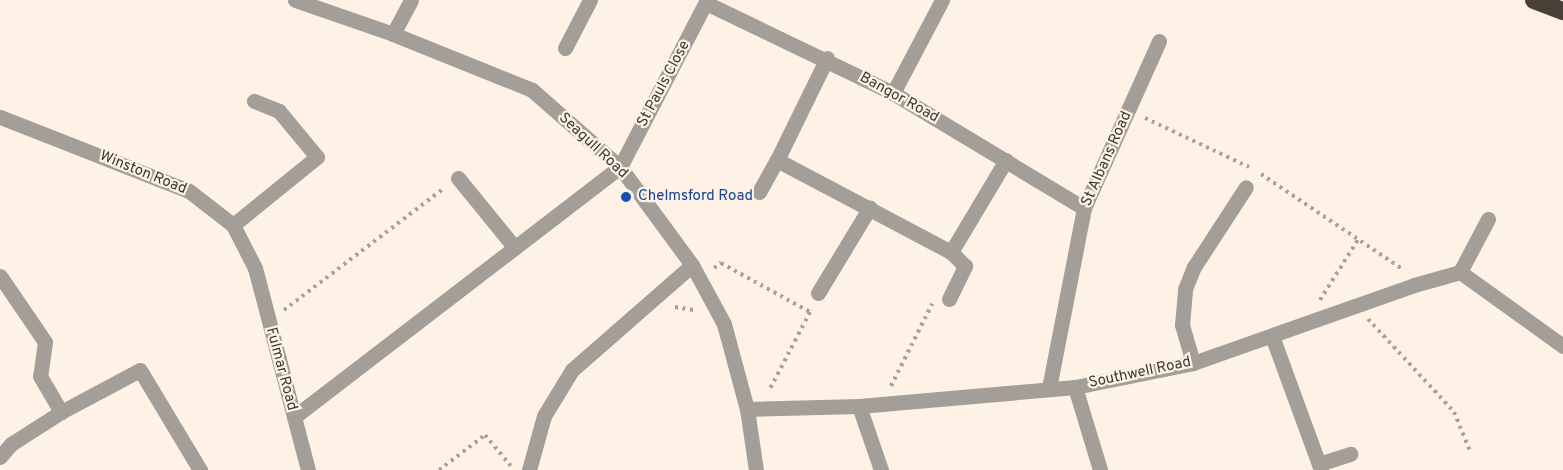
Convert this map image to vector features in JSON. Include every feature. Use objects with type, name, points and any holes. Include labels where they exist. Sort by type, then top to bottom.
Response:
[{"type":"highway","points":[[1534,0],[1563,11]]},
{"type":"street","name":"Seagull Road","points":[[295,0],[393,34],[532,90],[620,167],[695,271],[724,324],[753,408],[756,470]]},
{"type":"street","points":[[393,34],[411,0]]},
{"type":"street","points":[[565,48],[590,0]]},
{"type":"street","points":[[893,93],[942,0]]},
{"type":"street","name":"Bangor Road","points":[[707,1],[827,58],[893,93],[1084,208]]},
{"type":"street","name":"St Pauls Close","points":[[620,167],[707,1]]},
{"type":"street","name":"St Albans Road","points":[[1050,388],[1084,208],[1159,41]]},
{"type":"street","points":[[759,192],[827,58]]},
{"type":"street","points":[[233,225],[317,157],[279,111],[254,101]]},
{"type":"street","name":"Winston Road","points":[[0,117],[189,190],[233,225],[255,268]]},
{"type":"street","points":[[777,160],[870,207],[951,252],[965,266],[943,296]]},
{"type":"street","points":[[951,252],[1006,160]]},
{"type":"street","points":[[294,417],[620,167]]},
{"type":"street","points":[[458,178],[515,248]]},
{"type":"street","points":[[1193,363],[1182,325],[1185,289],[1194,267],[1246,187]]},
{"type":"street","points":[[818,293],[870,207]]},
{"type":"street","points":[[1488,219],[1460,272],[1563,346]]},
{"type":"street","name":"Fulmar Road","points":[[255,268],[308,470]]},
{"type":"street","points":[[529,470],[544,416],[572,370],[695,271]]},
{"type":"street","name":"Southwell Road","points":[[753,408],[859,406],[1075,387],[1193,363],[1414,285],[1460,272]]},
{"type":"street","points":[[0,276],[45,342],[40,376],[61,412]]},
{"type":"street","points":[[1272,336],[1320,467],[1350,453]]},
{"type":"street","points":[[0,457],[11,444],[61,412],[140,370],[200,470]]},
{"type":"street","points":[[1075,387],[1100,470]]},
{"type":"street","points":[[859,406],[881,470]]},
{"type":"path","points":[[1128,109],[1256,170],[1402,267],[1414,285]]},
{"type":"path","points":[[268,322],[458,178]]},
{"type":"path","points":[[1323,317],[1319,296],[1359,238]]},
{"type":"path","points":[[695,271],[721,263],[810,312],[753,408]]},
{"type":"path","points":[[885,404],[943,296]]},
{"type":"path","points":[[667,311],[679,306],[701,313]]},
{"type":"path","points":[[1355,306],[1454,412],[1470,451]]},
{"type":"path","points":[[439,470],[485,435],[507,464],[518,470]]},
{"type":"place","name":"Chelmsford Road","points":[[626,197]]}]
